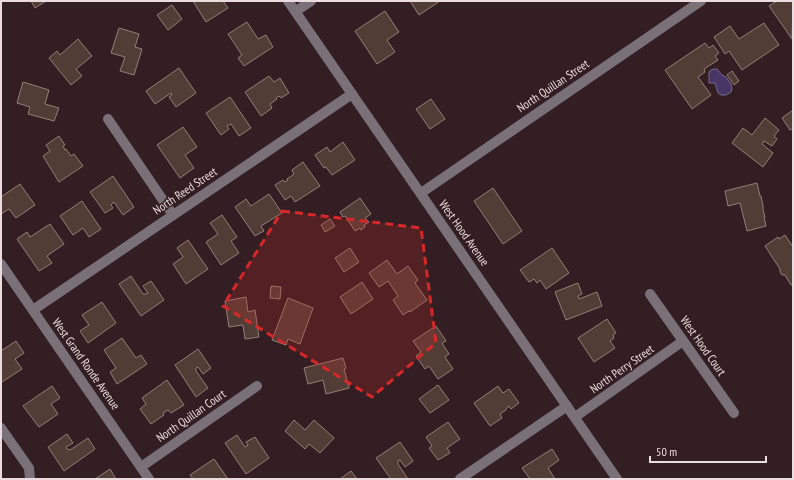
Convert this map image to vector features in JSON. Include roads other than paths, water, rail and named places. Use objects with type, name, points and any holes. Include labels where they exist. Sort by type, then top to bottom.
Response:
[{"type":"street","name":"West Hood Avenue","points":[[288,1],[617,479]]},
{"type":"street","points":[[296,12],[311,1]]},
{"type":"street","name":"North Quillan Street","points":[[421,193],[701,1]]},
{"type":"street","name":"North Reed Street","points":[[33,310],[352,94]]},
{"type":"street","points":[[108,119],[173,215]]},
{"type":"street","name":"West Grand Ronde Avenue","points":[[1,264],[149,479]]},
{"type":"street","name":"West Hood Court","points":[[650,294],[734,413]]},
{"type":"street","name":"North Perry Street","points":[[575,418],[683,341]]},
{"type":"street","name":"North Quillan Court","points":[[141,467],[257,386]]},
{"type":"street","points":[[460,479],[567,406]]},
{"type":"street","points":[[1,428],[29,468],[30,479]]}]
